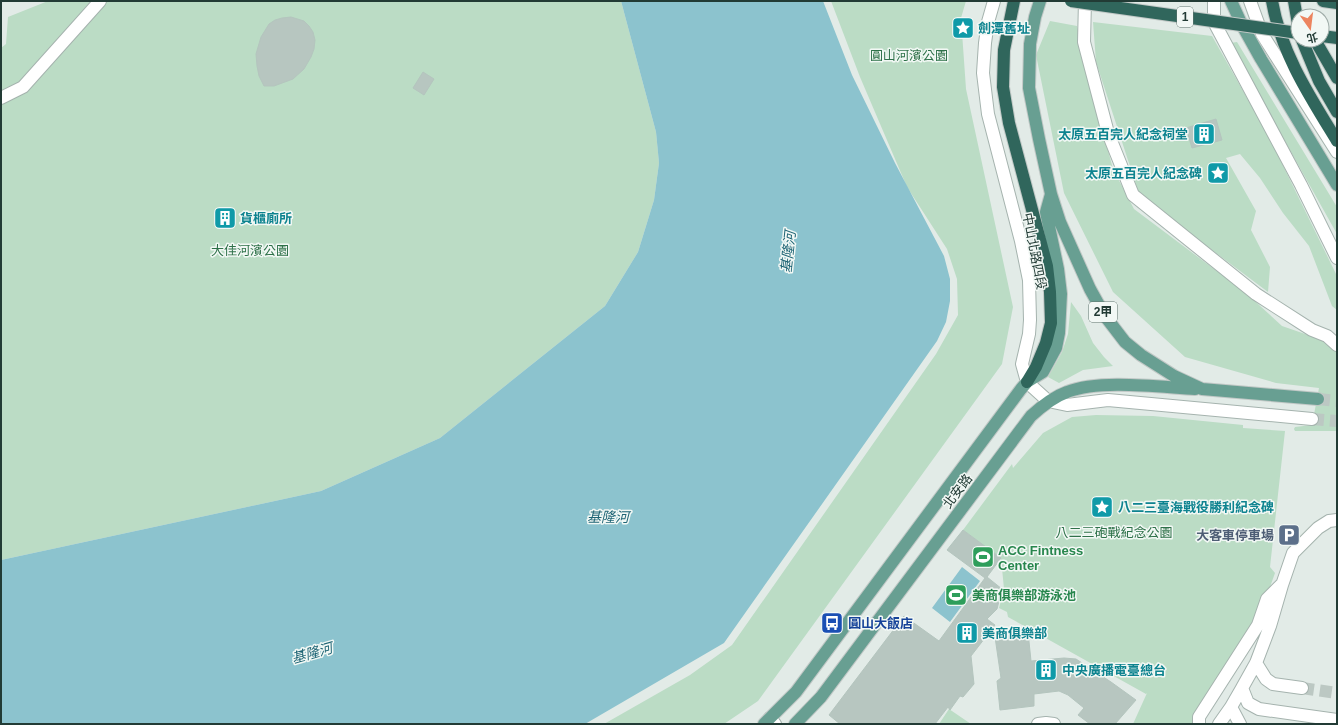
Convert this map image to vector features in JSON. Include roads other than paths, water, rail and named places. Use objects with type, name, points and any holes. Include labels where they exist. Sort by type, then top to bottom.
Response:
[{"type":"highway","points":[[1014,1],[1004,50],[1003,87],[1009,123],[1047,266],[1050,292],[1050,322],[1046,343],[1036,367],[1027,382]]},
{"type":"highway","name":"1","points":[[1071,1],[1290,32]]},
{"type":"highway","points":[[1272,1],[1286,49],[1296,73],[1337,141]]},
{"type":"highway","points":[[1323,1],[1337,3]]},
{"type":"highway","points":[[1305,48],[1316,76],[1337,112]]},
{"type":"highway","points":[[1320,48],[1337,78]]},
{"type":"main road","name":"2甲","points":[[1040,1],[1035,17],[1030,44],[1030,88],[1051,194],[1060,222],[1090,290],[1105,316],[1125,342],[1141,355],[1174,376],[1202,389],[1318,399]]},
{"type":"main road","points":[[1231,1],[1242,25],[1261,59],[1337,185]]},
{"type":"main road","name":"北安路","points":[[770,722],[796,692],[1027,382],[1043,372],[1056,348],[1059,333],[1061,294],[1058,269],[1046,212],[1051,194]]},
{"type":"main road","name":"北安路","points":[[795,724],[821,697],[1032,416],[1048,401],[1068,391],[1098,385],[1202,389]]},
{"type":"lane","points":[[1,98],[23,87],[100,1]]},
{"type":"lane","name":"中山北路四段","points":[[994,1],[988,22],[983,73],[988,114],[1021,241],[1029,280],[1029,334],[1022,364],[1027,382]]},
{"type":"lane","points":[[1085,1],[1084,42],[1108,133],[1133,196],[1256,294],[1312,330],[1334,338]]},
{"type":"lane","points":[[1214,1],[1214,22],[1301,185],[1337,258]]},
{"type":"lane","points":[[1250,1],[1262,34],[1337,152]]},
{"type":"lane","points":[[1027,382],[1048,401],[1067,405],[1108,400],[1128,401],[1153,405],[1312,419]]},
{"type":"lane","points":[[1219,724],[1231,707],[1256,663],[1270,626],[1293,553],[1318,528],[1333,520],[1337,510]]},
{"type":"lane","points":[[1197,722],[1258,625],[1267,599],[1282,585]]},
{"type":"lane","points":[[1256,663],[1266,679],[1273,684],[1302,688]]},
{"type":"lane","points":[[1242,688],[1248,703],[1259,709],[1337,720]]},
{"type":"lane","points":[[1231,707],[1240,724]]},
{"type":"lane","points":[[1038,724],[1046,722],[1054,724]]},
{"type":"water","name":"基隆河","points":[[621,1],[823,1],[852,75],[895,163],[944,256],[950,279],[950,301],[946,322],[937,341],[724,643],[585,724],[1,724],[1,560],[321,491],[440,438],[605,306],[638,252],[654,200],[659,163],[656,132]]},
{"type":"water","name":"美商俱樂部游泳池","points":[[962,567],[980,581],[950,622],[932,608]]},
{"type":"tunnel","points":[[1318,399],[1337,401]]},
{"type":"tunnel","points":[[1312,419],[1337,421]]},
{"type":"tunnel","points":[[1302,688],[1337,693]]},
{"type":"place","name":"劍潭舊址","points":[[963,28]]},
{"type":"place","name":"太原五百完人紀念祠堂","points":[[1204,134]]},
{"type":"place","name":"太原五百完人紀念碑","points":[[1218,173]]},
{"type":"place","name":"貨櫃廁所","points":[[225,218]]},
{"type":"place","name":"八二三臺海戰役勝利紀念碑","points":[[1102,507]]},
{"type":"place","name":"大客車停車場","points":[[1289,535]]},
{"type":"place","name":"ACC Fintness Center","points":[[983,557]]},
{"type":"place","name":"美商俱樂部游泳池","points":[[956,595]]},
{"type":"place","name":"圓山大飯店","points":[[832,623]]},
{"type":"place","name":"美商俱樂部","points":[[967,633]]},
{"type":"place","name":"中央廣播電臺總台","points":[[1046,670]]},
{"type":"park label","name":"圓山河濱公園","points":[[909,55]]},
{"type":"park label","name":"大佳河濱公園","points":[[250,250]]},
{"type":"park label","name":"八二三砲戰紀念公園","points":[[1114,532]]}]
